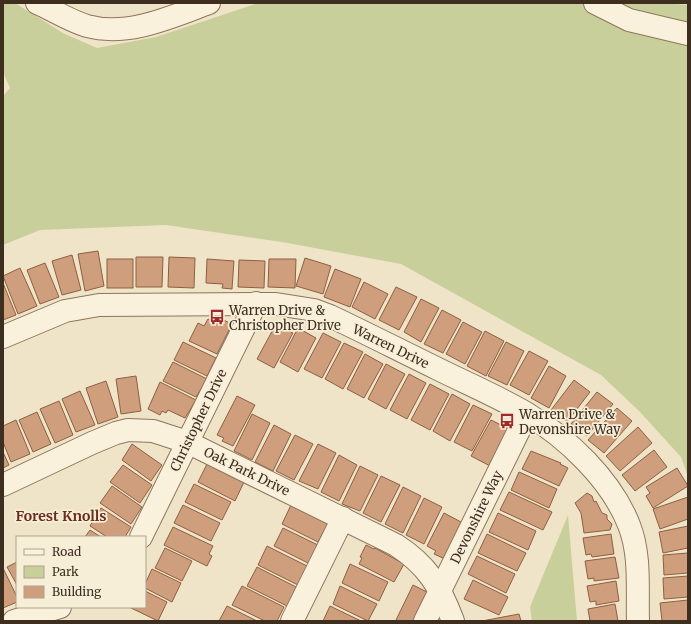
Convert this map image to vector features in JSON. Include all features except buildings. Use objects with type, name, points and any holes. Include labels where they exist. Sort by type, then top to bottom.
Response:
[{"type":"street","points":[[37,3],[86,26],[107,30],[130,29],[177,15],[209,3]]},
{"type":"street","points":[[595,3],[629,20],[688,34]]},
{"type":"street","name":"Warren Drive","points":[[3,337],[65,311],[93,305],[256,303],[295,306],[330,316],[527,414],[557,436],[584,460],[607,488],[624,514],[632,532],[636,550],[638,621]]},
{"type":"street","name":"Christopher Drive","points":[[141,536],[256,303]]},
{"type":"street","name":"Devonshire Way","points":[[425,621],[527,414]]},
{"type":"street","name":"Oak Park Drive","points":[[3,485],[92,442],[116,433],[128,430],[153,431],[187,442],[387,539],[406,551],[424,567],[440,591],[453,621]]},
{"type":"street","points":[[292,621],[343,518]]},
{"type":"street","points":[[14,621],[57,608]]},
{"type":"green space","points":[[3,3],[15,3],[63,33],[97,48],[156,37],[258,3],[664,3],[688,5],[688,477],[681,457],[640,412],[601,375],[401,264],[282,242],[166,225],[40,230],[3,245],[3,96],[10,88],[3,72]]},
{"type":"green space","points":[[568,515],[577,621],[532,621],[530,607]]},
{"type":"place","name":"Warren Drive & Christopher Drive","points":[[217,317]]},
{"type":"place","name":"Warren Drive & Devonshire Way","points":[[507,421]]},
{"type":"district","name":"Forest Knolls","points":[[61,516]]}]
